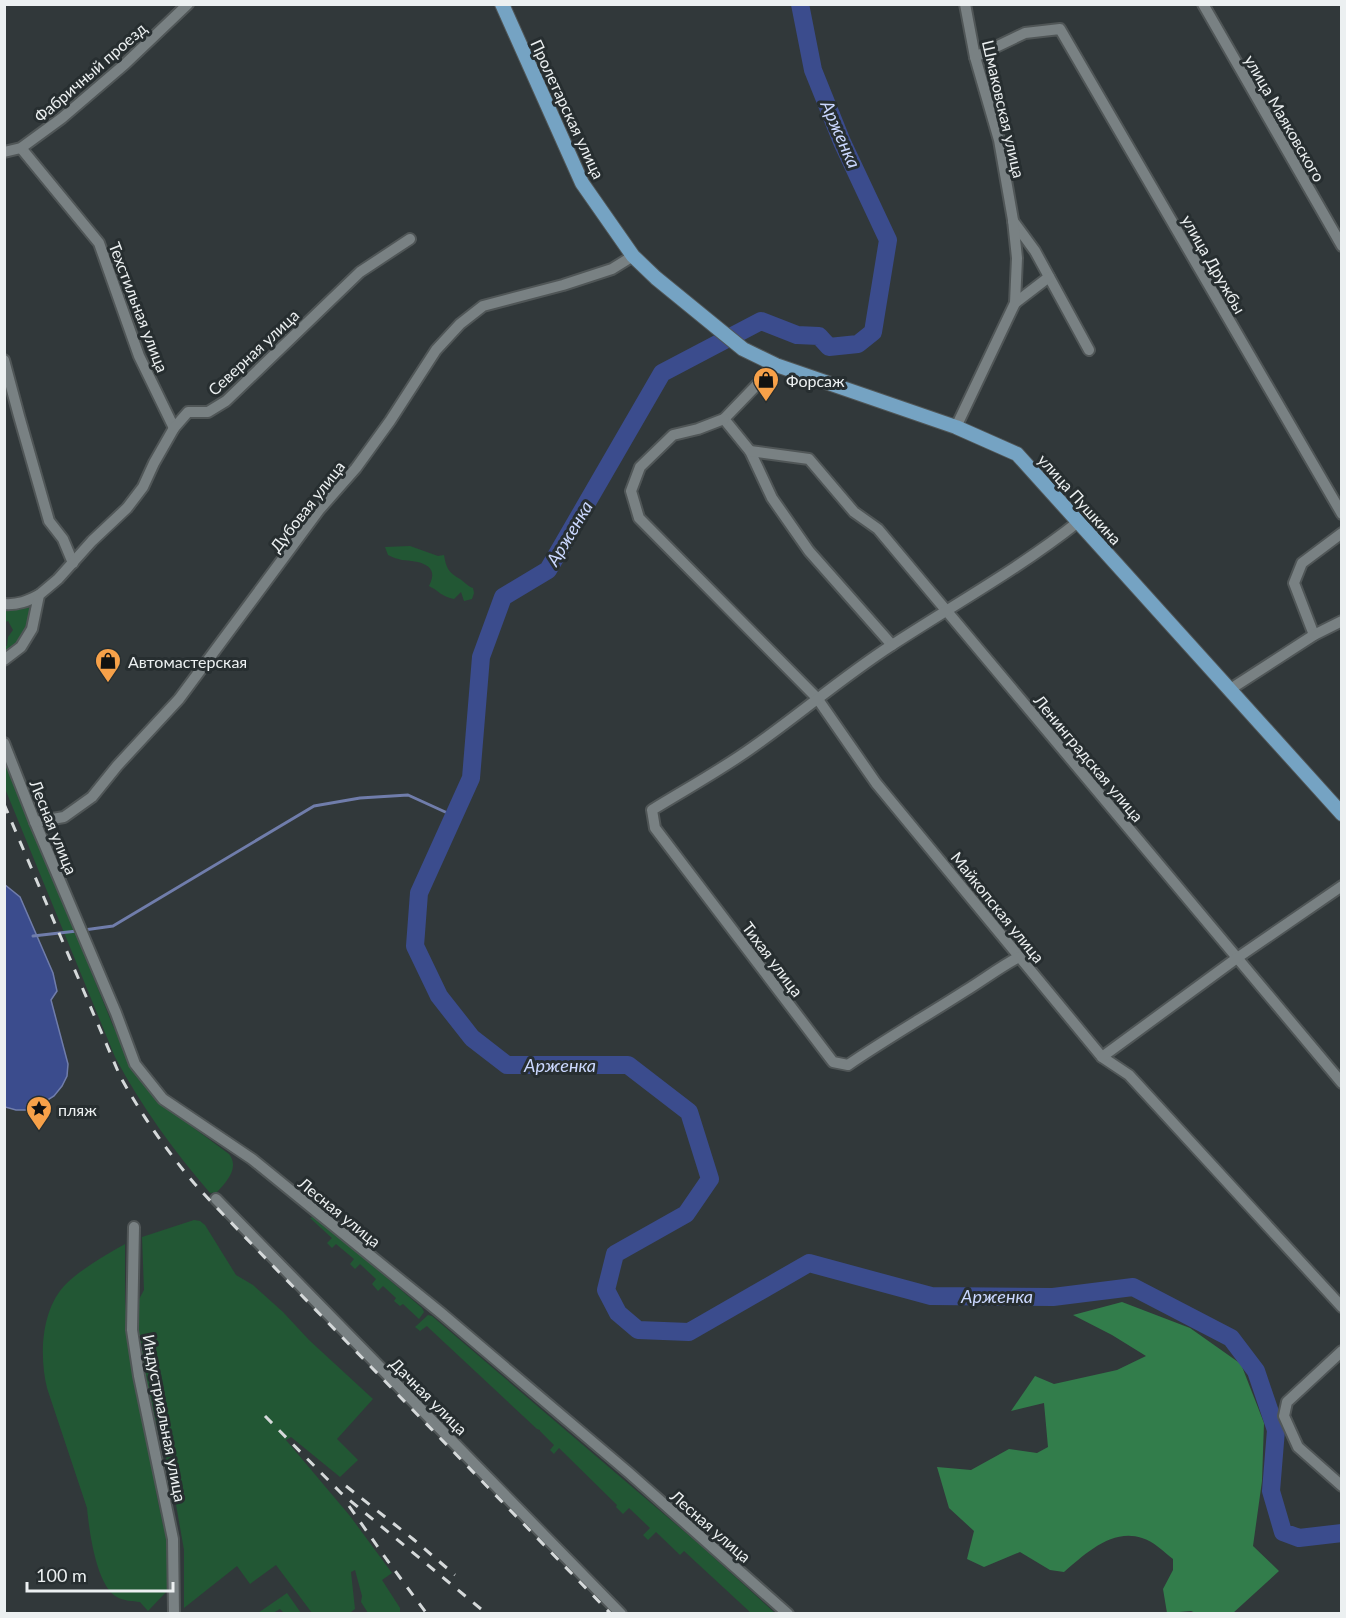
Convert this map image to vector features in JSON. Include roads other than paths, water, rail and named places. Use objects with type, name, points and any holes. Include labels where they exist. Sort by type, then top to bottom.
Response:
[{"type":"main road","name":"Пролетарская улица","points":[[502,4],[582,183],[633,256],[656,279],[712,324]]},
{"type":"main road","name":"улица Пушкина","points":[[712,324],[743,349],[776,365],[956,427],[1017,454],[1341,814]]},
{"type":"street","name":"Фабричный проезд","points":[[4,152],[21,148],[62,118],[125,64],[188,4]]},
{"type":"street","name":"Шмаковская улица","points":[[956,427],[1015,303],[1017,258],[999,140],[975,57],[966,4]]},
{"type":"street","name":"улица Маяковского","points":[[1203,4],[1341,246]]},
{"type":"street","name":"улица Дружбы","points":[[975,57],[1025,33],[1060,29],[1341,514]]},
{"type":"street","name":"Техстильная улица","points":[[21,148],[99,243],[139,356],[174,428]]},
{"type":"street","name":"Шмаковская улица","points":[[1013,220],[1035,251],[1089,350]]},
{"type":"street","name":"Северная улица","points":[[39,595],[58,579],[92,541],[127,508],[143,487],[174,428],[188,412],[208,412],[226,401],[360,272],[410,239]]},
{"type":"street","name":"Дубовая улица","points":[[35,822],[64,817],[92,797],[117,766],[179,699],[320,510],[370,449],[436,350],[460,324],[483,306],[563,285],[612,269],[633,256]]},
{"type":"street","points":[[1015,303],[1049,277]]},
{"type":"street","points":[[4,360],[50,521],[63,539],[73,563]]},
{"type":"street","points":[[776,365],[724,419],[750,451],[772,498],[809,551],[892,645]]},
{"type":"street","name":"Майкопская улица","points":[[724,419],[673,435],[640,467],[632,491],[639,518],[817,698],[876,783],[1102,1057],[1130,1075],[1341,1307]]},
{"type":"street","name":"Ленинградская улица","points":[[750,451],[809,459],[854,512],[878,529],[1341,1083]]},
{"type":"street","points":[[817,698],[892,645],[1010,571],[1078,522]]},
{"type":"street","points":[[1314,635],[1294,583],[1302,563],[1341,533]]},
{"type":"street","points":[[4,604],[15,605],[39,595]]},
{"type":"street","points":[[4,660],[21,647],[32,629],[39,595]]},
{"type":"street","points":[[1229,690],[1314,635],[1341,621]]},
{"type":"street","name":"Тихая улица","points":[[817,698],[752,748],[652,810],[655,828],[833,1062],[848,1065],[884,1040],[1019,957]]},
{"type":"street","name":"Лесная улица","points":[[4,743],[135,1064],[163,1099],[252,1159],[441,1313],[628,1472],[788,1614]]},
{"type":"street","points":[[1102,1057],[1237,958],[1341,886]]},
{"type":"street","name":"Дачная улица","points":[[216,1199],[621,1614]]},
{"type":"street","name":"Индустриальная улица","points":[[134,1227],[132,1330],[139,1376],[173,1539],[174,1614]]},
{"type":"street","points":[[1341,1351],[1287,1402],[1284,1416],[1298,1447],[1341,1486]]},
{"type":"water","points":[[4,884],[20,897],[53,973],[57,991],[51,1000],[68,1064],[67,1076],[62,1086],[54,1096],[32,1110],[5,1107]]},
{"type":"waterway","name":"Арженка","points":[[800,4],[813,70],[842,142],[888,240],[873,332],[858,344],[829,347],[819,336],[797,335],[761,321],[662,373],[548,570],[503,597],[481,657],[471,778],[419,893],[415,946],[439,996],[472,1038],[507,1065],[628,1065],[689,1112],[710,1179],[686,1214],[615,1254],[606,1290],[618,1313],[638,1330],[689,1332],[809,1263],[931,1296],[1053,1297],[1133,1287],[1231,1338],[1256,1371],[1276,1430],[1271,1491],[1283,1532],[1299,1538],[1342,1533]]},
{"type":"waterway","points":[[84,930],[113,926],[314,806],[360,798],[408,795],[454,816]]},
{"type":"waterway","points":[[33,936],[77,931]]},
{"type":"railway","points":[[4,804],[120,1076],[145,1118],[174,1158],[242,1234],[611,1614]]},
{"type":"railway","points":[[265,1416],[341,1493],[487,1614]]},
{"type":"railway","points":[[346,1486],[455,1575]]},
{"type":"railway","points":[[349,1506],[427,1614]]},
{"type":"place","name":"Форсаж","points":[[766,403]]},
{"type":"place","name":"Автомастерская","points":[[108,684]]},
{"type":"place","name":"пляж","points":[[39,1132]]}]
